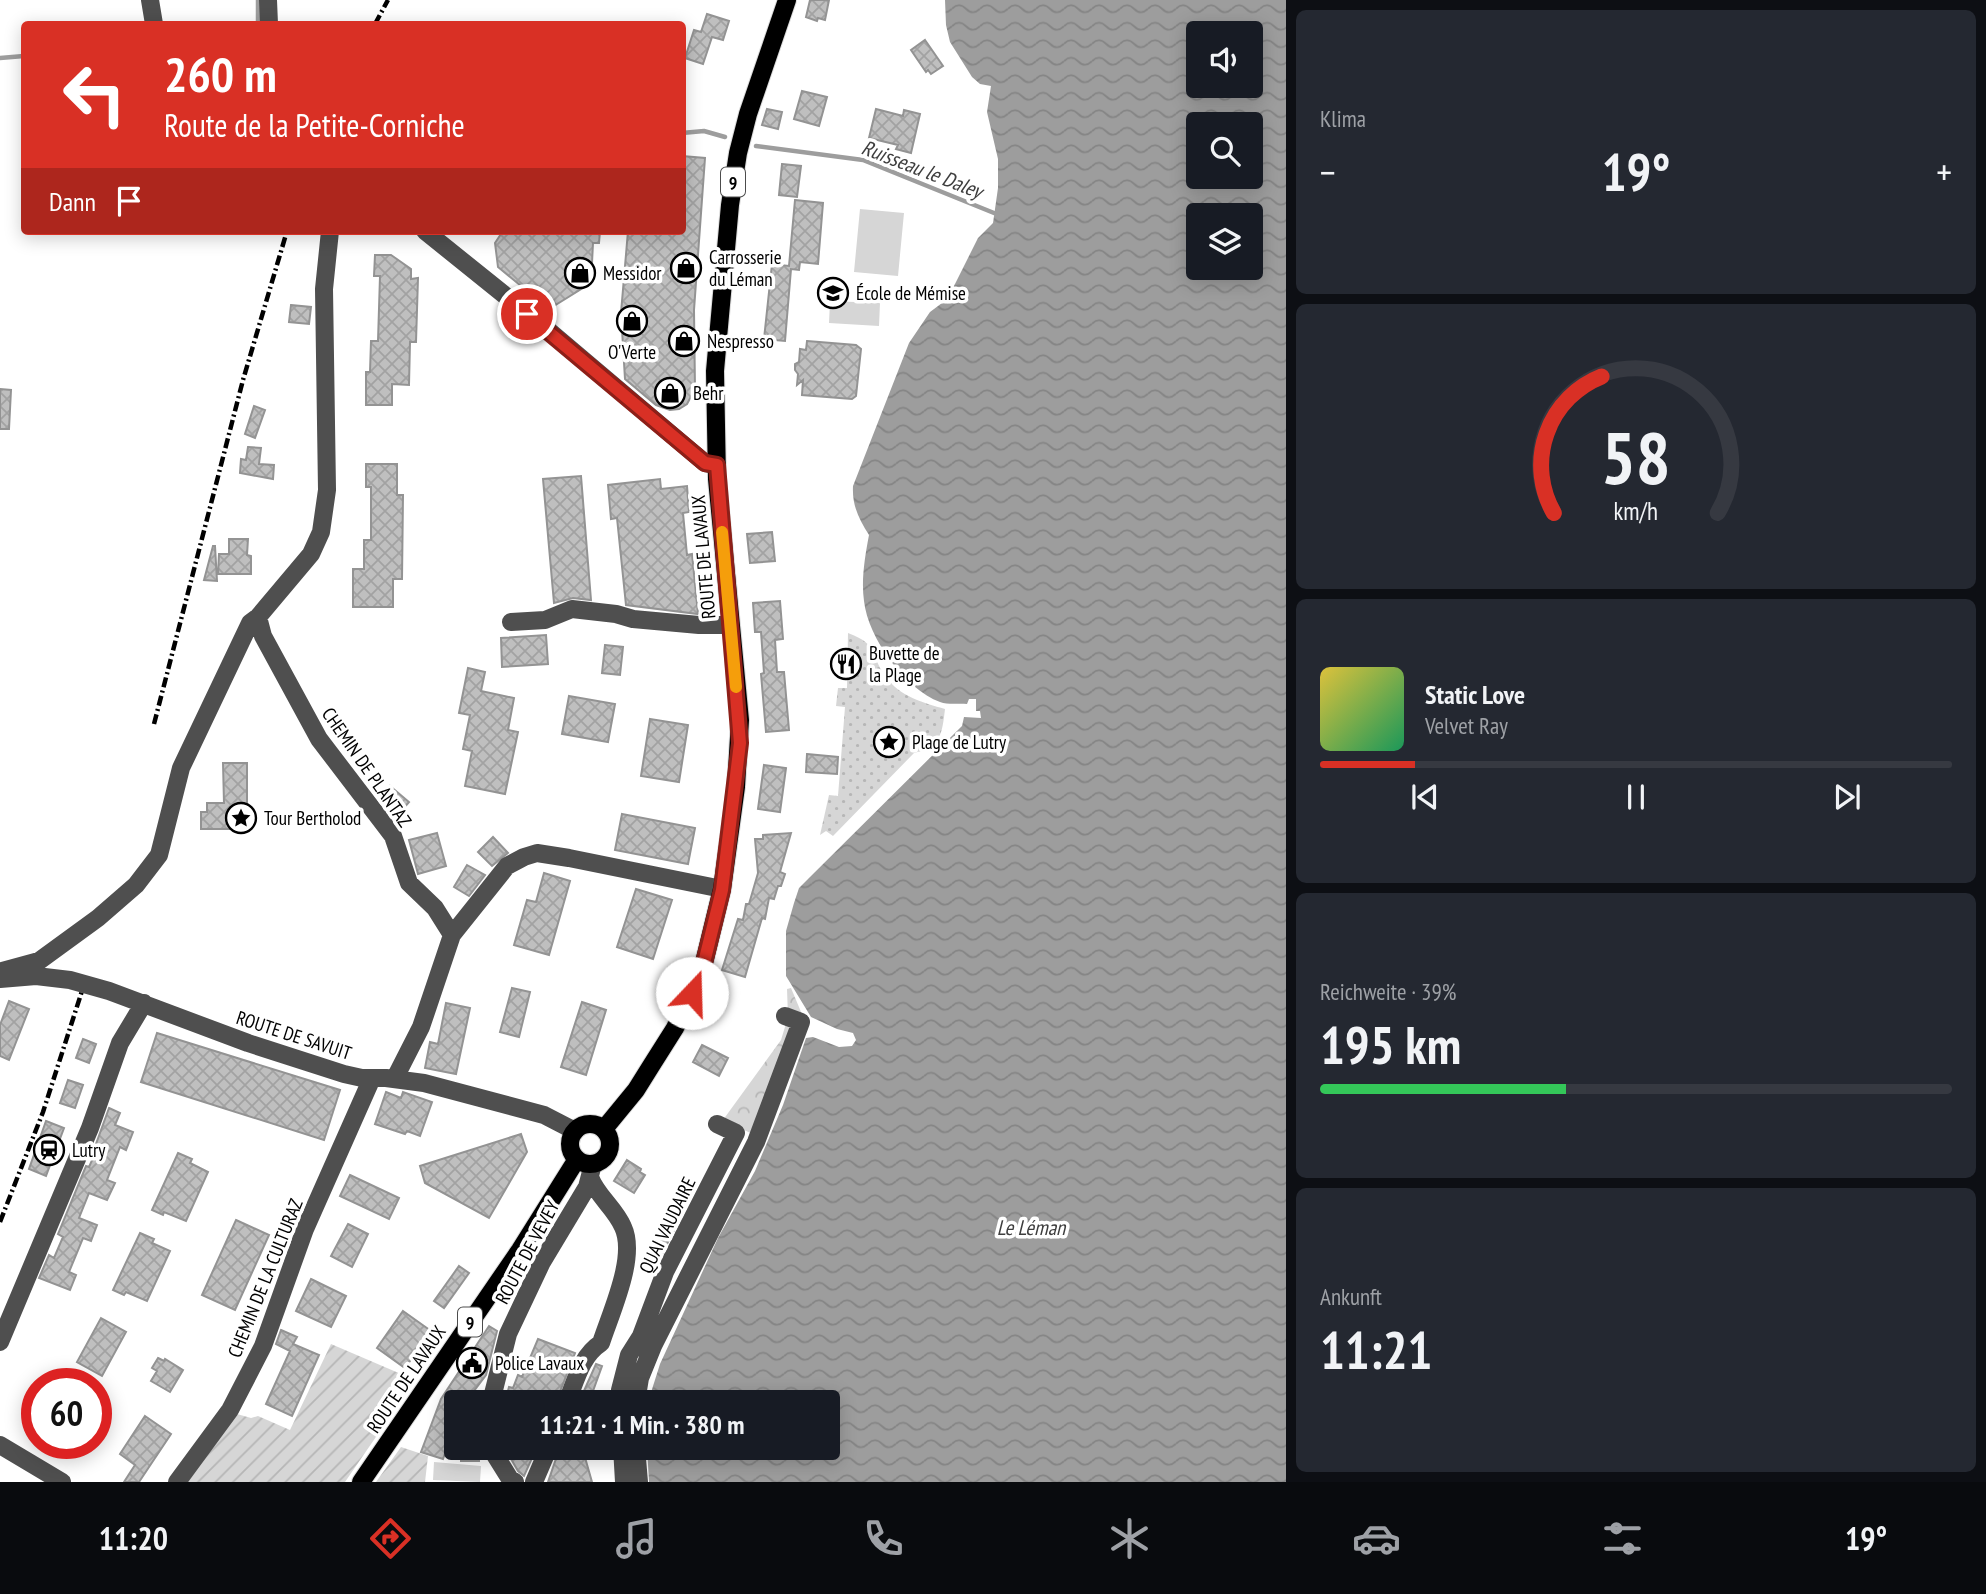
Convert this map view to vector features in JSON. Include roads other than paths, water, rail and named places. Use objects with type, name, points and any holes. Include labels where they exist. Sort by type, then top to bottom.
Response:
[{"type":"main road","name":"ROUTE DE LAVAUX","points":[[604,1129],[636,1090],[675,1028],[701,975],[722,890],[740,743],[717,465],[715,371],[730,205],[738,153],[748,114],[787,0]]},
{"type":"main road","points":[[592,1124],[604,1129],[610,1141],[608,1153],[599,1162],[586,1167],[573,1154],[570,1142],[575,1131],[592,1124]]},
{"type":"main road","name":"ROUTE DE LAVAUX","points":[[361,1482],[520,1250],[586,1167]]},
{"type":"street","points":[[150,0],[154,21]]},
{"type":"street","points":[[268,0],[269,21]]},
{"type":"street","points":[[0,972],[39,961],[98,918],[136,885],[159,855],[181,768],[250,623],[311,554],[321,531],[327,490],[324,289],[330,235]]},
{"type":"street","points":[[430,235],[548,330],[705,463],[717,465]]},
{"type":"street","points":[[510,622],[545,621],[572,610],[616,614],[633,619],[730,625]]},
{"type":"street","name":"CHEMIN DE PLANTAZ","points":[[258,617],[269,648],[319,739],[393,836],[409,883],[435,908],[452,935]]},
{"type":"street","points":[[395,1078],[421,1027],[452,935],[507,866],[537,853],[722,890]]},
{"type":"street","name":"ROUTE DE SAVUIT","points":[[0,979],[36,976],[70,980],[144,1003],[248,1043],[350,1076],[395,1078],[424,1083],[544,1115],[575,1131]]},
{"type":"street","points":[[0,1342],[90,1128],[120,1043],[144,1003]]},
{"type":"street","points":[[638,1390],[653,1346],[762,1129],[801,1022],[785,1016]]},
{"type":"street","name":"CHEMIN DE LA CULTURAZ","points":[[177,1482],[230,1410],[263,1346],[305,1229],[372,1078]]},
{"type":"street","name":"QUAI VAUDAIRE","points":[[629,1355],[641,1336],[665,1272],[736,1133],[718,1124]]},
{"type":"street","points":[[572,1390],[585,1357],[601,1343],[629,1250],[623,1225],[593,1186],[586,1167]]},
{"type":"street","name":"ROUTE DE VEVEY","points":[[494,1390],[508,1334],[542,1262],[587,1187],[586,1167]]},
{"type":"street","points":[[601,1343],[629,1355],[620,1390]]},
{"type":"street","points":[[0,1445],[62,1482]]},
{"type":"street","points":[[498,1460],[515,1482]]},
{"type":"street","points":[[534,1482],[543,1460]]},
{"type":"street","points":[[623,1460],[624,1482]]},
{"type":"street","points":[[637,1460],[639,1482]]},
{"type":"water","name":"Le Léman","points":[[945,0],[1286,0],[1286,1482],[649,1482],[648,1460],[840,1460],[840,1390],[652,1390],[660,1364],[718,1238],[755,1171],[783,1105],[806,1038],[813,1037],[839,1047],[852,1046],[856,1040],[853,1033],[811,1017],[786,976],[786,931],[799,888],[962,726],[964,717],[981,718],[980,711],[976,711],[976,699],[969,699],[967,704],[940,702],[914,686],[881,646],[873,631],[864,601],[863,576],[869,535],[857,512],[853,493],[853,486],[909,343],[930,312],[942,303],[955,284],[978,238],[993,223],[998,188],[998,159],[987,112],[991,86],[980,84],[972,77],[950,42]]},
{"type":"waterway","points":[[258,0],[258,21]]},
{"type":"waterway","points":[[0,58],[21,56]]},
{"type":"waterway","name":"Ruisseau le Daley","points":[[686,133],[704,131],[725,137]]},
{"type":"waterway","name":"Ruisseau le Daley","points":[[756,146],[863,160],[994,213]]},
{"type":"railway","points":[[377,21],[388,0]]},
{"type":"railway","points":[[154,724],[243,380],[286,235]]},
{"type":"railway","points":[[0,1222],[43,1112],[82,991]]},
{"type":"place","name":"Carrosserie du Léman","points":[[686,268]]},
{"type":"place","name":"Messidor","points":[[580,273]]},
{"type":"place","name":"École de Mémise","points":[[833,293]]},
{"type":"place","name":"O'Verte","points":[[632,321]]},
{"type":"place","name":"Nespresso","points":[[684,341]]},
{"type":"place","name":"Behr","points":[[670,393]]},
{"type":"place","name":"Buvette de la Plage","points":[[846,664]]},
{"type":"place","name":"Plage de Lutry","points":[[889,742]]},
{"type":"place","name":"Tour Bertholod","points":[[241,818]]},
{"type":"place","name":"Lutry","points":[[49,1150]]},
{"type":"place","name":"Police Lavaux","points":[[472,1363]]}]
